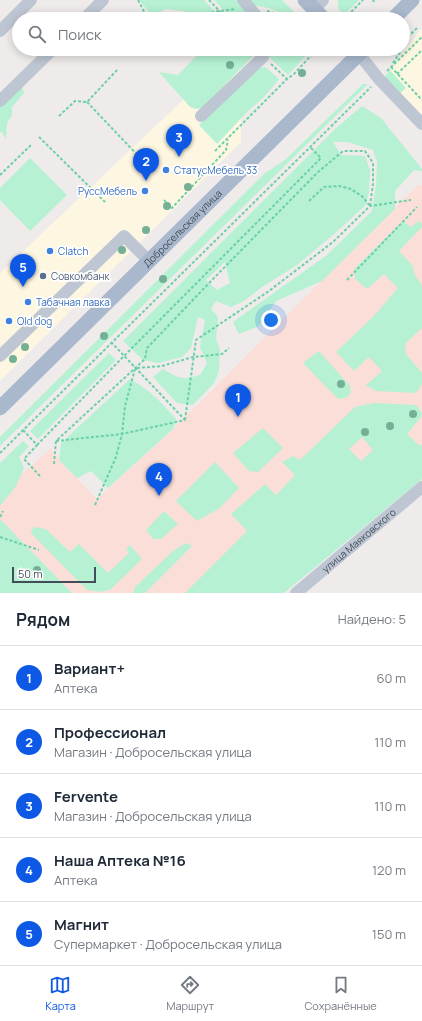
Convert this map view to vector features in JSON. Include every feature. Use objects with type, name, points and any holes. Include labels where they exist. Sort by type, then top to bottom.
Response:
[{"type":"main road","points":[[400,12],[412,0]]},
{"type":"main road","name":"Добросельская улица","points":[[0,408],[354,56]]},
{"type":"street","points":[[18,12],[30,0]]},
{"type":"street","points":[[91,12],[104,0]]},
{"type":"street","points":[[247,4],[253,12]]},
{"type":"street","points":[[0,31],[12,19]]},
{"type":"street","points":[[0,101],[46,56]]},
{"type":"street","points":[[201,116],[261,56]]},
{"type":"street","points":[[363,56],[379,79],[422,124]]},
{"type":"street","points":[[0,356],[124,236],[149,261]]},
{"type":"street","name":"улица Маяковского","points":[[296,593],[422,487]]},
{"type":"path","points":[[138,0],[144,12]]},
{"type":"path","points":[[209,0],[219,11]]},
{"type":"path","points":[[351,12],[363,0]]},
{"type":"path","points":[[214,12],[247,4],[272,12]]},
{"type":"path","points":[[410,35],[418,27]]},
{"type":"path","points":[[410,49],[422,37]]},
{"type":"path","points":[[397,74],[422,50]]},
{"type":"path","points":[[267,56],[287,79]]},
{"type":"path","points":[[215,151],[311,56]]},
{"type":"path","points":[[391,67],[398,56]]},
{"type":"path","points":[[0,453],[402,56]]},
{"type":"path","points":[[391,67],[422,100]]},
{"type":"path","points":[[87,102],[118,69]]},
{"type":"path","points":[[60,116],[75,101],[87,102],[145,163]]},
{"type":"path","points":[[39,137],[105,202]]},
{"type":"path","points":[[164,200],[172,208],[226,150],[228,139]]},
{"type":"path","points":[[0,174],[31,145]]},
{"type":"path","points":[[40,476],[24,459],[321,158],[310,147]]},
{"type":"path","points":[[54,464],[56,441],[145,359],[147,348],[317,173],[343,151],[366,151],[373,163],[373,184],[370,206]]},
{"type":"path","points":[[196,169],[203,176]]},
{"type":"path","points":[[308,201],[324,187],[339,186],[351,189],[363,197],[370,206]]},
{"type":"path","points":[[185,420],[196,340],[275,286],[333,242],[370,206],[411,200]]},
{"type":"path","points":[[347,280],[416,207]]},
{"type":"path","points":[[111,342],[185,420]]},
{"type":"path","points":[[135,368],[162,366],[193,358],[222,354],[229,348]]},
{"type":"path","points":[[95,505],[116,457],[122,434],[125,406],[135,368]]},
{"type":"path","points":[[56,441],[122,434],[185,420]]},
{"type":"path","points":[[22,430],[37,445]]},
{"type":"path","points":[[0,517],[3,511]]},
{"type":"path","points":[[0,537],[39,550]]},
{"type":"shaded area","points":[[422,28],[422,118],[384,78],[401,56],[410,56],[410,44]]},
{"type":"shaded area","points":[[230,56],[241,56],[241,142],[0,381],[0,273]]},
{"type":"shaded area","points":[[419,184],[422,186],[422,476],[199,593],[72,593],[0,519],[0,494],[51,448],[59,460],[97,499],[174,428]]},
{"type":"green space","points":[[139,0],[204,0],[215,12],[185,12],[165,9],[160,12],[149,12]]},
{"type":"green space","points":[[214,0],[236,0],[247,12],[225,12]]},
{"type":"green space","points":[[249,0],[282,0],[294,12],[280,12],[254,6]]},
{"type":"green space","points":[[338,0],[359,0],[347,12],[341,12],[338,8]]},
{"type":"green space","points":[[196,56],[253,56],[202,108],[196,109],[190,107],[159,72],[178,75]]},
{"type":"green space","points":[[268,56],[306,56],[288,75]]},
{"type":"green space","points":[[265,67],[279,79],[265,96],[249,110],[217,144],[199,125],[257,69]]},
{"type":"green space","points":[[390,70],[406,88],[399,94],[384,78]]},
{"type":"green space","points":[[363,84],[368,84],[0,446],[0,437],[265,173],[285,160]]},
{"type":"green space","points":[[22,87],[24,93],[12,107],[12,116],[7,123],[6,139],[2,132],[0,132],[0,107]]},
{"type":"green space","points":[[362,106],[381,118],[422,169],[422,171],[414,170],[395,191],[395,209],[322,281],[276,301],[259,326],[239,334],[233,322],[327,255],[372,211],[376,185],[377,162],[373,150],[348,142],[333,142],[341,155],[365,156],[370,170],[369,192],[366,205],[297,265],[262,287],[244,301],[231,307],[216,301],[211,309],[218,317],[216,339],[220,350],[219,371],[214,383],[193,405],[177,403],[153,377],[163,369],[181,378],[189,378],[200,375],[207,363],[200,347],[205,320],[198,317],[191,348],[182,357],[158,363],[143,360],[123,341],[334,130]],"holes":[[[225,262],[230,283],[217,290],[206,280]]]},
{"type":"green space","points":[[30,158],[67,195],[30,231],[0,200],[0,188]]},
{"type":"green space","points":[[403,221],[411,227],[419,221],[422,224],[422,227],[399,251],[413,266],[414,273],[422,286],[422,328],[405,344],[406,354],[422,373],[422,384],[416,393],[376,391],[366,385],[382,371],[369,357],[354,371],[336,352],[372,318],[398,288],[384,274],[367,289],[355,279],[354,269]]},
{"type":"green space","points":[[319,351],[350,386],[351,393],[347,397],[341,399],[337,398],[303,363]]},
{"type":"green space","points":[[109,353],[116,360],[38,439],[30,431]]},
{"type":"green space","points":[[130,379],[149,392],[171,413],[176,419],[174,428],[108,488],[91,471],[77,478],[59,460],[61,443]]},
{"type":"green space","points":[[374,403],[416,405],[422,413],[422,416],[407,434],[420,446],[422,444],[422,479],[284,593],[185,593],[247,531],[231,514],[265,484],[276,495],[295,475],[282,462],[293,456],[300,460],[355,407]],"holes":[[[362,437],[373,450],[361,461],[349,449]]]},
{"type":"green space","points":[[263,428],[283,448],[258,472],[249,471],[233,453]]},
{"type":"green space","points":[[23,441],[29,446],[19,457],[24,468],[16,486],[0,506],[0,463]]},
{"type":"green space","points":[[215,462],[239,488],[220,508],[197,521],[176,501]]},
{"type":"green space","points":[[164,511],[178,524],[161,539],[153,539],[146,530]]},
{"type":"green space","points":[[0,519],[72,593],[0,593]]},
{"type":"green space","points":[[33,527],[46,529],[70,552],[79,544],[108,573],[129,553],[126,549],[130,545],[142,559],[111,589],[101,592],[87,590],[31,533]]},
{"type":"green space","points":[[186,543],[192,546],[145,593],[133,593],[135,587],[173,551]]},
{"type":"place","name":"Fervente","points":[[179,157]]},
{"type":"place","name":"СтатусМебель 33","points":[[166,170]]},
{"type":"place","name":"Профессионал","points":[[146,181]]},
{"type":"place","name":"РуссМебель","points":[[145,191]]},
{"type":"place","name":"Clatch","points":[[50,251]]},
{"type":"place","name":"Совкомбанк","points":[[43,276]]},
{"type":"place","name":"Магнит","points":[[23,287]]},
{"type":"place","name":"Табачная лавка","points":[[28,302]]},
{"type":"place","name":"Old dog","points":[[9,321]]},
{"type":"place","name":"Вариант+","points":[[238,417]]},
{"type":"place","name":"Наша Аптека №16","points":[[159,496]]}]
